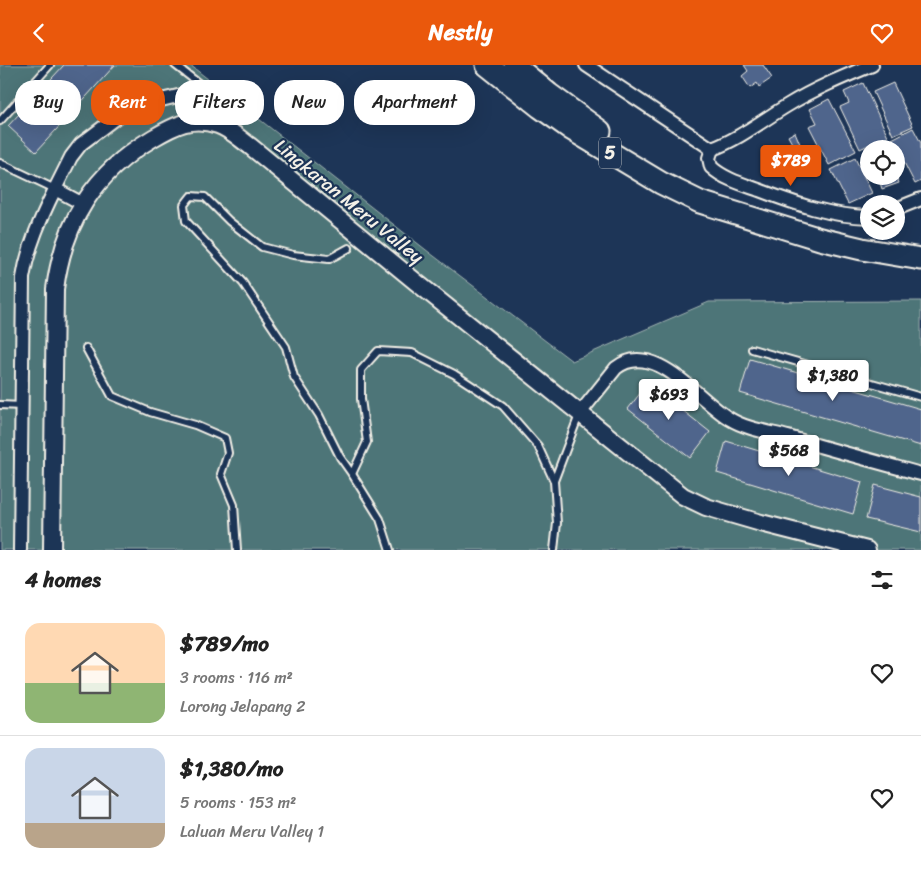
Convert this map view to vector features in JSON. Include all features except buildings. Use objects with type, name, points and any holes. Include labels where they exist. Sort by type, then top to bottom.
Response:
[{"type":"highway","name":"5","points":[[487,65],[540,107],[612,155],[661,183],[700,202],[820,239],[862,249],[921,259]]},
{"type":"highway","name":"5","points":[[514,65],[549,94],[619,144],[666,173],[747,217]]},
{"type":"street","points":[[586,65],[712,149]]},
{"type":"street","points":[[860,216],[828,213],[799,205],[735,181],[711,167],[709,157],[712,149],[733,140],[790,103],[838,79],[872,65]]},
{"type":"street","points":[[20,550],[23,278],[26,260],[37,227],[71,157],[81,145],[118,115],[175,97]]},
{"type":"street","name":"Lingkaran Meru Valley","points":[[52,550],[55,289],[62,252],[83,204],[103,177],[116,164],[166,130],[183,122],[194,121],[217,125],[226,129],[250,146],[671,488],[696,503],[761,523],[867,550]]},
{"type":"street","points":[[54,189],[83,204]]},
{"type":"street","points":[[905,205],[921,199]]},
{"type":"street","points":[[580,413],[616,368],[623,363],[632,361],[650,362],[670,371],[730,419],[921,474]]},
{"type":"lane","points":[[0,121],[50,65]]},
{"type":"lane","points":[[175,65],[195,80]]},
{"type":"lane","points":[[0,163],[54,189]]},
{"type":"lane","points":[[349,248],[329,259],[293,255],[262,247],[229,221],[205,197],[191,196],[184,205],[186,221],[243,283],[286,347],[294,377],[319,415],[340,457],[380,519],[390,550]]},
{"type":"lane","points":[[86,348],[112,396],[150,412],[195,425],[225,438],[228,453],[221,474],[234,505],[237,550]]},
{"type":"lane","points":[[752,349],[921,397]]},
{"type":"lane","points":[[352,474],[367,442],[361,399],[360,370],[378,351],[412,353],[454,374],[503,406],[538,446],[554,481],[557,523],[554,550]]},
{"type":"lane","points":[[0,405],[22,406]]},
{"type":"lane","points":[[554,481],[580,413]]},
{"type":"green space","points":[[0,65],[190,65],[209,80],[175,80],[175,125],[264,125],[264,123],[572,361],[709,302],[921,301],[921,550],[0,550]]}]
